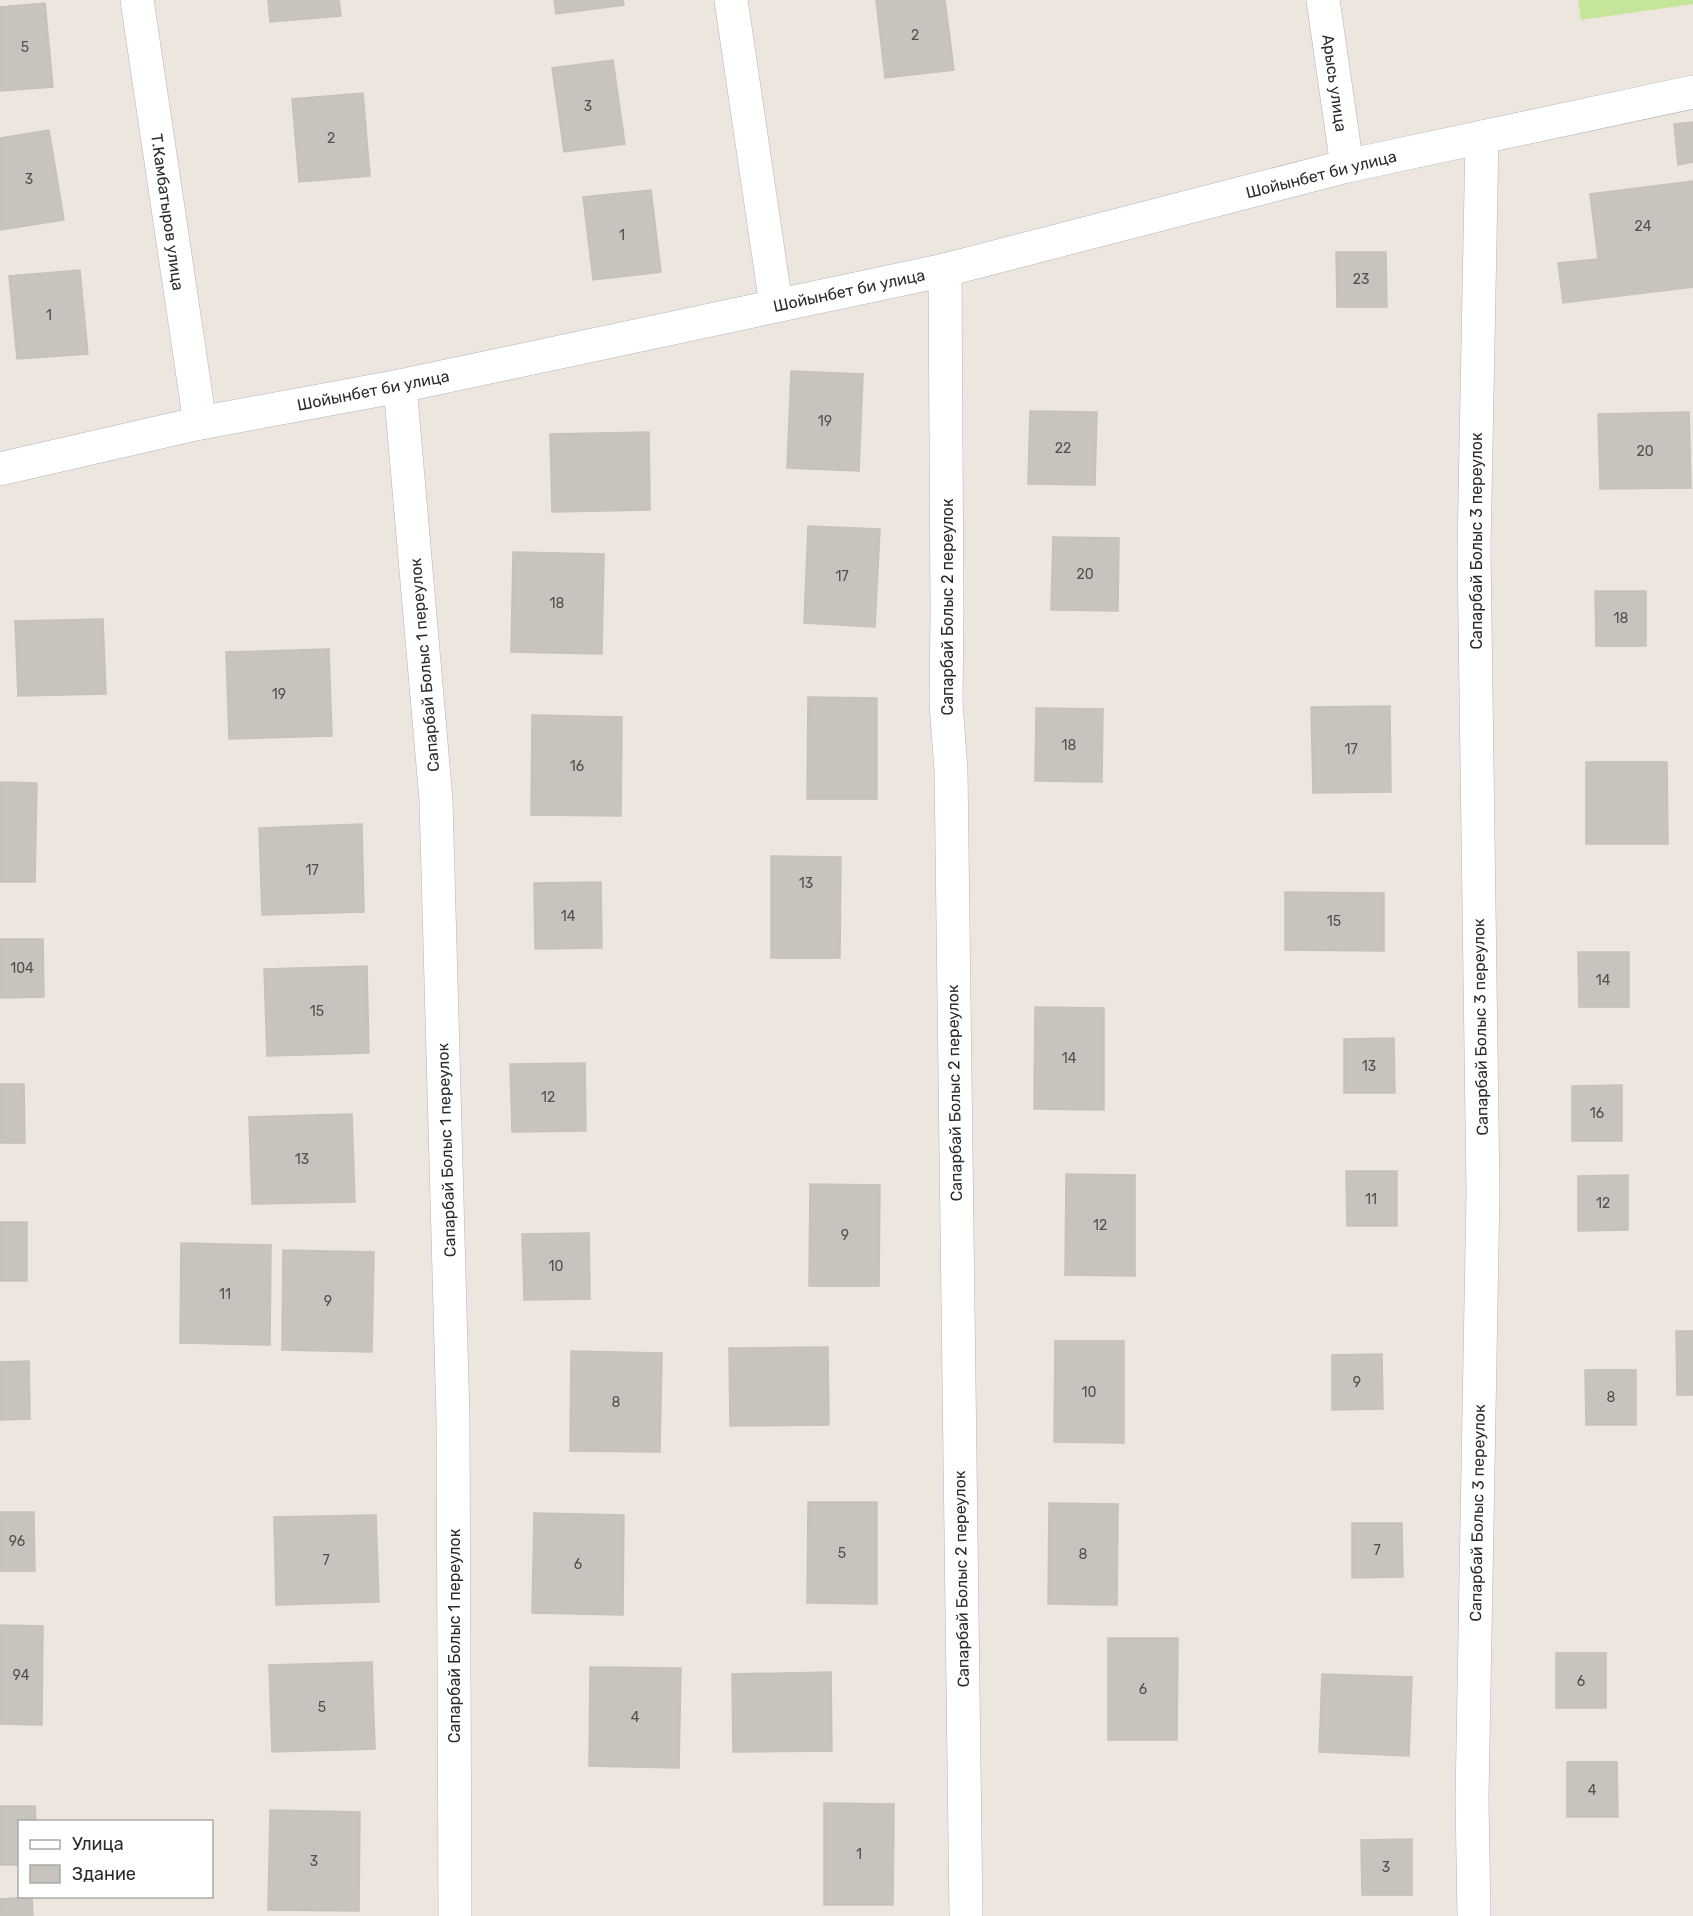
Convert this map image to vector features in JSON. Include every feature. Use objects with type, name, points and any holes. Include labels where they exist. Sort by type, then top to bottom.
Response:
[{"type":"street","name":"Т.Камбатыров улица","points":[[137,0],[200,423]]},
{"type":"street","points":[[731,0],[776,305]]},
{"type":"street","name":"Арысь улица","points":[[1323,0],[1347,166]]},
{"type":"street","name":"Шойынбет би улица","points":[[0,469],[200,423],[400,386],[945,270],[1347,166],[1693,92]]},
{"type":"street","name":"Сапарбай Болыс 3 переулок","points":[[1474,1916],[1472,1799],[1483,1192],[1474,549],[1482,137]]},
{"type":"street","name":"Сапарбай Болыс 2 переулок","points":[[945,270],[946,703],[951,770],[966,1916]]},
{"type":"street","name":"Сапарбай Болыс 1 переулок","points":[[400,386],[436,800],[453,1418],[455,1916]]},
{"type":"green space","points":[[1578,0],[1693,0],[1693,4],[1581,20]]},
{"type":"building","points":[[268,0],[339,0],[341,16],[270,22]]},
{"type":"building","points":[[554,0],[623,0],[624,5],[556,14]]},
{"type":"building","points":[[876,0],[945,0],[954,70],[885,78]]},
{"type":"building","points":[[45,3],[53,87],[0,91],[0,7]]},
{"type":"building","points":[[613,60],[625,144],[564,152],[552,68]]},
{"type":"building","points":[[363,93],[370,176],[299,182],[292,99]]},
{"type":"building","points":[[1693,122],[1693,162],[1678,165],[1674,124]]},
{"type":"building","points":[[49,130],[64,220],[0,230],[0,138]]},
{"type":"building","points":[[1693,181],[1693,287],[1563,303],[1558,263],[1598,259],[1590,194]]},
{"type":"building","points":[[651,190],[661,272],[593,280],[583,197]]},
{"type":"building","points":[[1336,252],[1386,252],[1387,307],[1337,307]]},
{"type":"building","points":[[80,270],[88,354],[17,359],[9,276]]},
{"type":"building","points":[[791,371],[863,374],[859,471],[787,468]]},
{"type":"building","points":[[1030,411],[1097,412],[1095,485],[1028,484]]},
{"type":"building","points":[[1689,412],[1691,488],[1600,489],[1598,414]]},
{"type":"building","points":[[649,432],[650,510],[552,512],[550,434]]},
{"type":"building","points":[[808,526],[880,529],[875,627],[804,623]]},
{"type":"building","points":[[1053,537],[1119,538],[1118,611],[1051,610]]},
{"type":"building","points":[[513,552],[604,554],[602,654],[511,652]]},
{"type":"building","points":[[1595,591],[1646,591],[1646,646],[1596,646]]},
{"type":"building","points":[[103,619],[106,694],[18,696],[15,621]]},
{"type":"building","points":[[329,649],[332,736],[229,739],[226,652]]},
{"type":"building","points":[[808,697],[877,698],[877,799],[807,799]]},
{"type":"building","points":[[1390,706],[1391,792],[1313,793],[1311,707]]},
{"type":"building","points":[[1036,708],[1103,709],[1102,782],[1035,781]]},
{"type":"building","points":[[532,715],[622,717],[621,816],[531,815]]},
{"type":"building","points":[[1586,762],[1667,762],[1668,844],[1586,844]]},
{"type":"building","points":[[0,782],[37,783],[35,882],[0,882]]},
{"type":"building","points":[[362,824],[364,912],[262,915],[259,828]]},
{"type":"building","points":[[771,856],[841,857],[840,958],[771,958]]},
{"type":"building","points":[[601,882],[602,948],[535,949],[534,883]]},
{"type":"building","points":[[1285,892],[1384,893],[1384,951],[1285,950]]},
{"type":"building","points":[[0,939],[43,939],[44,997],[0,998]]},
{"type":"building","points":[[1578,952],[1629,952],[1629,1007],[1579,1007]]},
{"type":"building","points":[[367,966],[369,1053],[267,1056],[264,969]]},
{"type":"building","points":[[1035,1007],[1104,1008],[1104,1110],[1034,1109]]},
{"type":"building","points":[[1394,1038],[1395,1093],[1344,1093],[1344,1039]]},
{"type":"building","points":[[585,1063],[586,1131],[512,1132],[510,1064]]},
{"type":"building","points":[[0,1084],[24,1084],[25,1143],[0,1143]]},
{"type":"building","points":[[1622,1085],[1622,1141],[1572,1141],[1572,1086]]},
{"type":"building","points":[[352,1114],[355,1202],[252,1204],[249,1117]]},
{"type":"building","points":[[1346,1171],[1397,1171],[1397,1226],[1347,1226]]},
{"type":"building","points":[[1066,1174],[1135,1175],[1135,1276],[1065,1275]]},
{"type":"building","points":[[1628,1175],[1628,1230],[1578,1231],[1578,1176]]},
{"type":"building","points":[[810,1184],[880,1185],[879,1286],[809,1286]]},
{"type":"building","points":[[0,1222],[27,1222],[27,1281],[0,1281]]},
{"type":"building","points":[[589,1233],[590,1299],[524,1300],[522,1234]]},
{"type":"building","points":[[181,1243],[271,1245],[270,1345],[180,1343]]},
{"type":"building","points":[[283,1250],[374,1252],[372,1352],[282,1350]]},
{"type":"building","points":[[1676,1331],[1693,1331],[1693,1395],[1677,1395]]},
{"type":"building","points":[[1055,1341],[1124,1341],[1124,1443],[1054,1442]]},
{"type":"building","points":[[828,1347],[829,1425],[730,1426],[729,1348]]},
{"type":"building","points":[[571,1351],[662,1353],[660,1452],[570,1451]]},
{"type":"building","points":[[1382,1354],[1383,1409],[1332,1410],[1332,1355]]},
{"type":"building","points":[[29,1361],[30,1419],[0,1420],[0,1362]]},
{"type":"building","points":[[1585,1370],[1636,1370],[1636,1425],[1586,1425]]},
{"type":"building","points":[[808,1502],[877,1502],[877,1604],[807,1603]]},
{"type":"building","points":[[1049,1503],[1118,1504],[1117,1605],[1048,1604]]},
{"type":"building","points":[[0,1512],[34,1512],[35,1571],[0,1571]]},
{"type":"building","points":[[534,1513],[624,1515],[623,1615],[532,1613]]},
{"type":"building","points":[[376,1515],[379,1602],[276,1605],[274,1517]]},
{"type":"building","points":[[1352,1523],[1402,1523],[1403,1577],[1352,1578]]},
{"type":"building","points":[[0,1625],[43,1626],[42,1725],[0,1724]]},
{"type":"building","points":[[1108,1638],[1178,1638],[1177,1740],[1108,1740]]},
{"type":"building","points":[[1556,1653],[1606,1653],[1606,1708],[1556,1708]]},
{"type":"building","points":[[372,1662],[375,1749],[272,1752],[269,1665]]},
{"type":"building","points":[[590,1667],[681,1668],[679,1768],[589,1766]]},
{"type":"building","points":[[831,1672],[832,1751],[733,1752],[732,1674]]},
{"type":"building","points":[[1322,1674],[1412,1677],[1409,1756],[1319,1752]]},
{"type":"building","points":[[1567,1762],[1617,1762],[1618,1817],[1567,1817]]},
{"type":"building","points":[[824,1803],[894,1804],[893,1905],[824,1905]]},
{"type":"building","points":[[0,1806],[35,1806],[36,1820],[18,1820],[18,1865],[0,1865]]},
{"type":"building","points":[[270,1810],[360,1812],[359,1911],[268,1910]]},
{"type":"building","points":[[1412,1839],[1412,1895],[1362,1895],[1361,1840]]},
{"type":"building","points":[[32,1898],[33,1916],[0,1916],[0,1899]]}]
